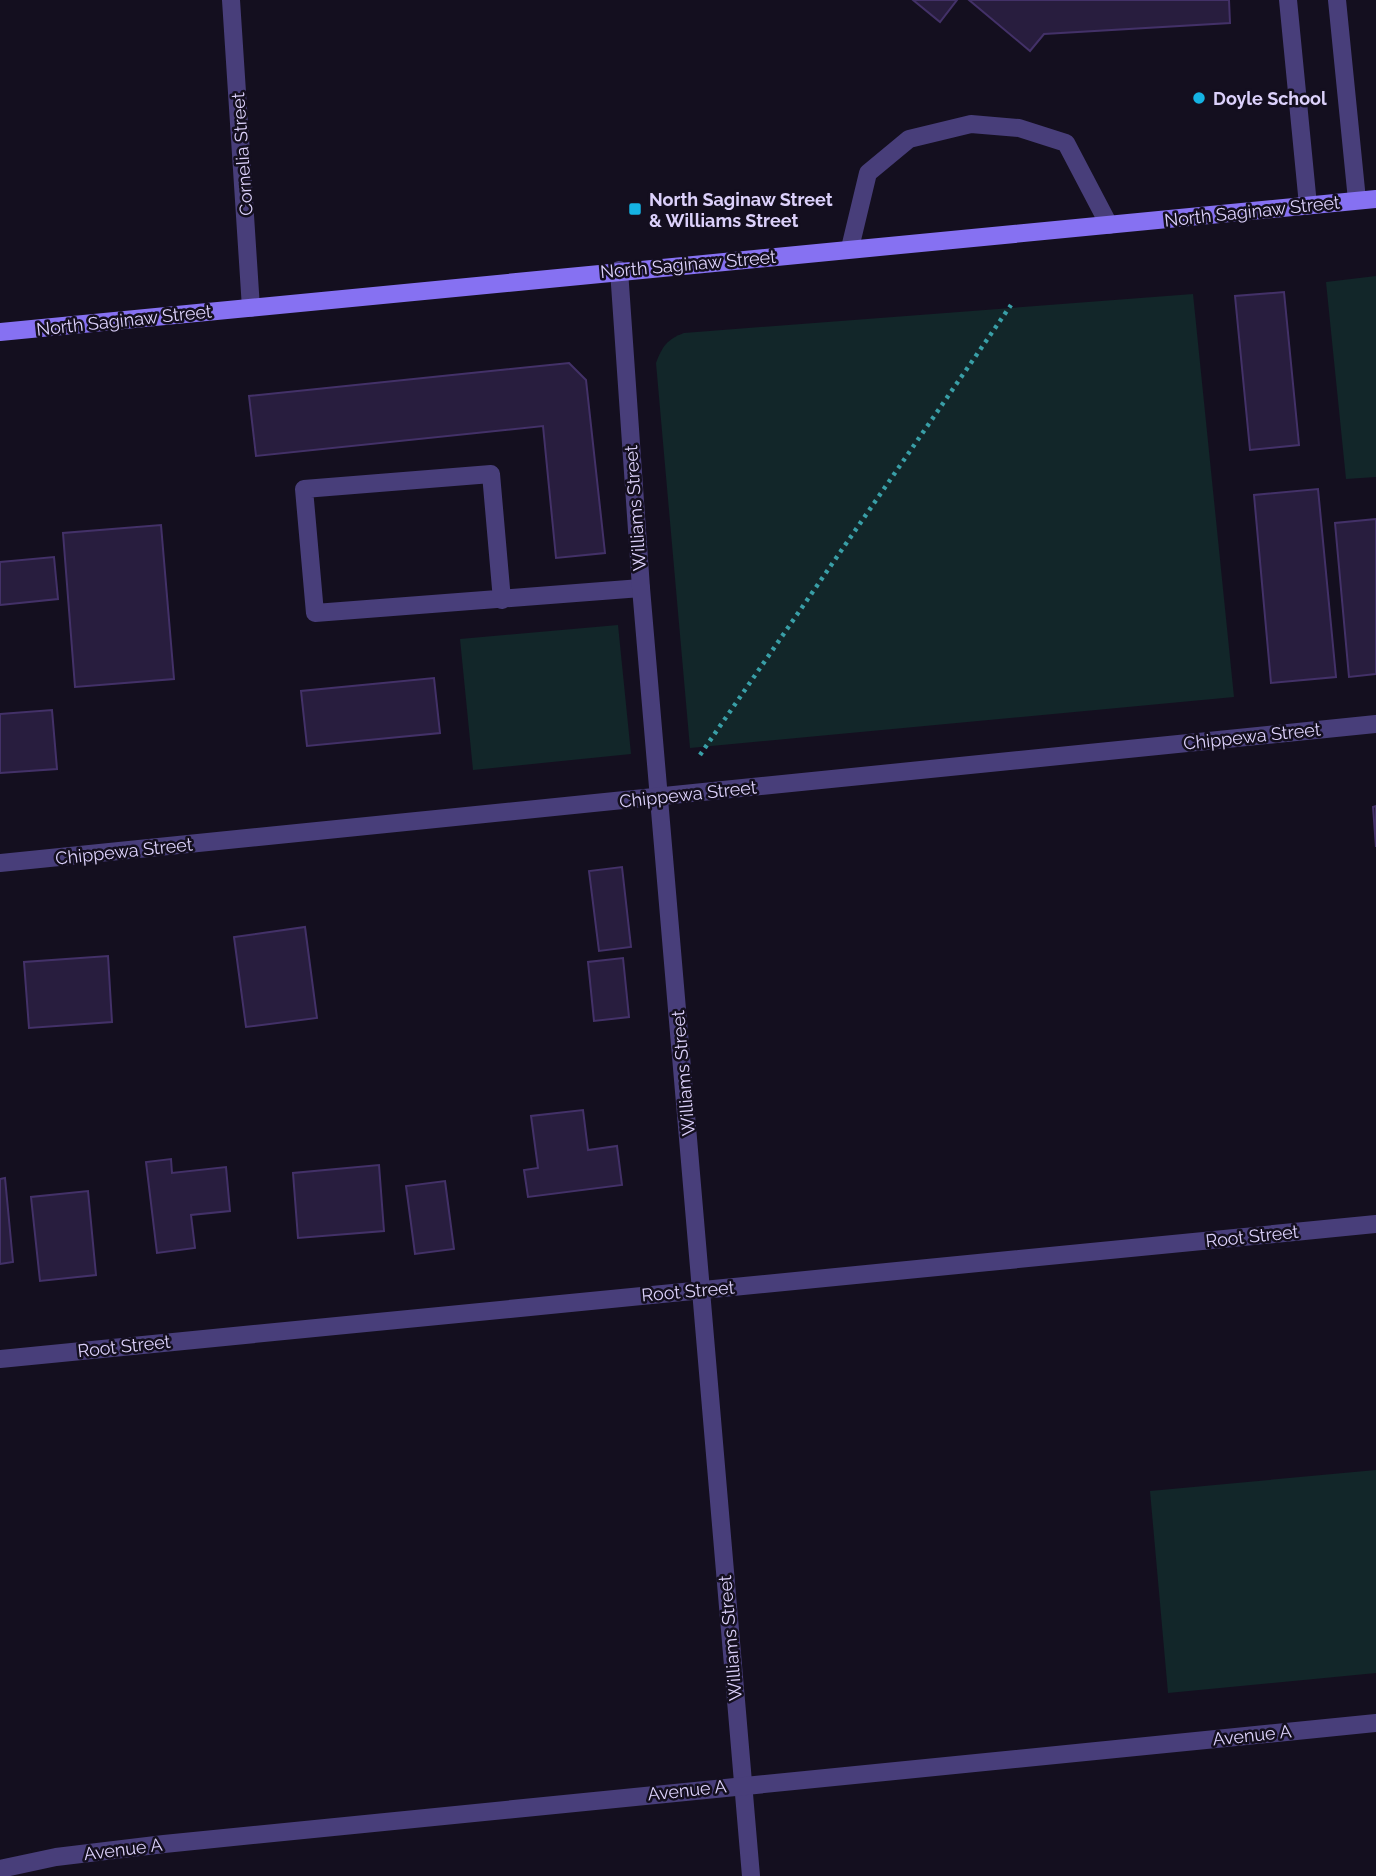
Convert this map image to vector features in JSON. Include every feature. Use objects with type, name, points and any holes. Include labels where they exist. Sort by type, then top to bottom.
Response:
[{"type":"main road","name":"North Saginaw Street","points":[[0,332],[619,270],[1376,199]]},
{"type":"street","name":"Cornelia Street","points":[[231,0],[251,308]]},
{"type":"street","points":[[1288,0],[1308,205]]},
{"type":"street","points":[[1337,0],[1357,200]]},
{"type":"street","points":[[850,248],[868,173],[909,139],[971,124],[1019,128],[1066,143],[1109,225]]},
{"type":"street","name":"Williams Street","points":[[619,270],[641,587],[661,796],[751,1876]]},
{"type":"street","points":[[502,600],[491,474],[304,489],[315,613],[502,600],[641,587]]},
{"type":"street","name":"Chippewa Street","points":[[0,863],[1376,724]]},
{"type":"street","name":"Root Street","points":[[0,1359],[1376,1224]]},
{"type":"street","name":"Avenue A","points":[[0,1869],[56,1857],[164,1844],[1376,1723]]},
{"type":"path","points":[[699,755],[1011,305]]},
{"type":"green space","points":[[1376,276],[1376,477],[1346,479],[1326,282]]},
{"type":"green space","points":[[1193,294],[1234,697],[690,748],[656,363],[669,341],[684,333]]},
{"type":"green space","points":[[618,625],[631,754],[473,770],[460,639]]},
{"type":"green space","points":[[1376,1470],[1376,1673],[1168,1693],[1150,1491]]},
{"type":"building","points":[[913,0],[957,0],[940,22]]},
{"type":"building","points":[[969,0],[1229,0],[1230,23],[1044,34],[1030,51]]},
{"type":"building","points":[[1284,292],[1299,445],[1250,450],[1235,296]]},
{"type":"building","points":[[569,363],[586,380],[605,553],[556,558],[543,426],[256,456],[249,396]]},
{"type":"building","points":[[1318,489],[1336,677],[1271,683],[1254,495]]},
{"type":"building","points":[[1376,519],[1376,674],[1349,677],[1335,523]]},
{"type":"building","points":[[161,525],[174,679],[75,687],[63,533]]},
{"type":"building","points":[[54,557],[58,599],[0,605],[0,562]]},
{"type":"building","points":[[434,678],[440,733],[307,746],[301,691]]},
{"type":"building","points":[[52,710],[57,769],[0,773],[0,714]]},
{"type":"building","points":[[1376,806],[1376,847],[1373,807]]},
{"type":"building","points":[[622,867],[631,947],[599,951],[589,871]]},
{"type":"building","points":[[305,927],[317,1018],[246,1027],[234,937]]},
{"type":"building","points":[[108,956],[112,1022],[29,1028],[24,962]]},
{"type":"building","points":[[623,958],[629,1017],[594,1021],[588,962]]},
{"type":"building","points":[[583,1110],[588,1150],[617,1146],[622,1185],[528,1197],[524,1170],[538,1168],[531,1116]]},
{"type":"building","points":[[171,1159],[172,1173],[226,1167],[230,1211],[191,1215],[195,1248],[157,1253],[146,1162]]},
{"type":"building","points":[[379,1165],[384,1231],[298,1238],[293,1173]]},
{"type":"building","points":[[5,1178],[13,1262],[0,1264],[0,1179]]},
{"type":"building","points":[[445,1181],[454,1249],[415,1254],[406,1186]]},
{"type":"building","points":[[88,1191],[96,1275],[40,1281],[31,1197]]},
{"type":"place","name":"Doyle School","points":[[1199,98]]},
{"type":"place","name":"North Saginaw Street & Williams Street","points":[[635,209]]}]
